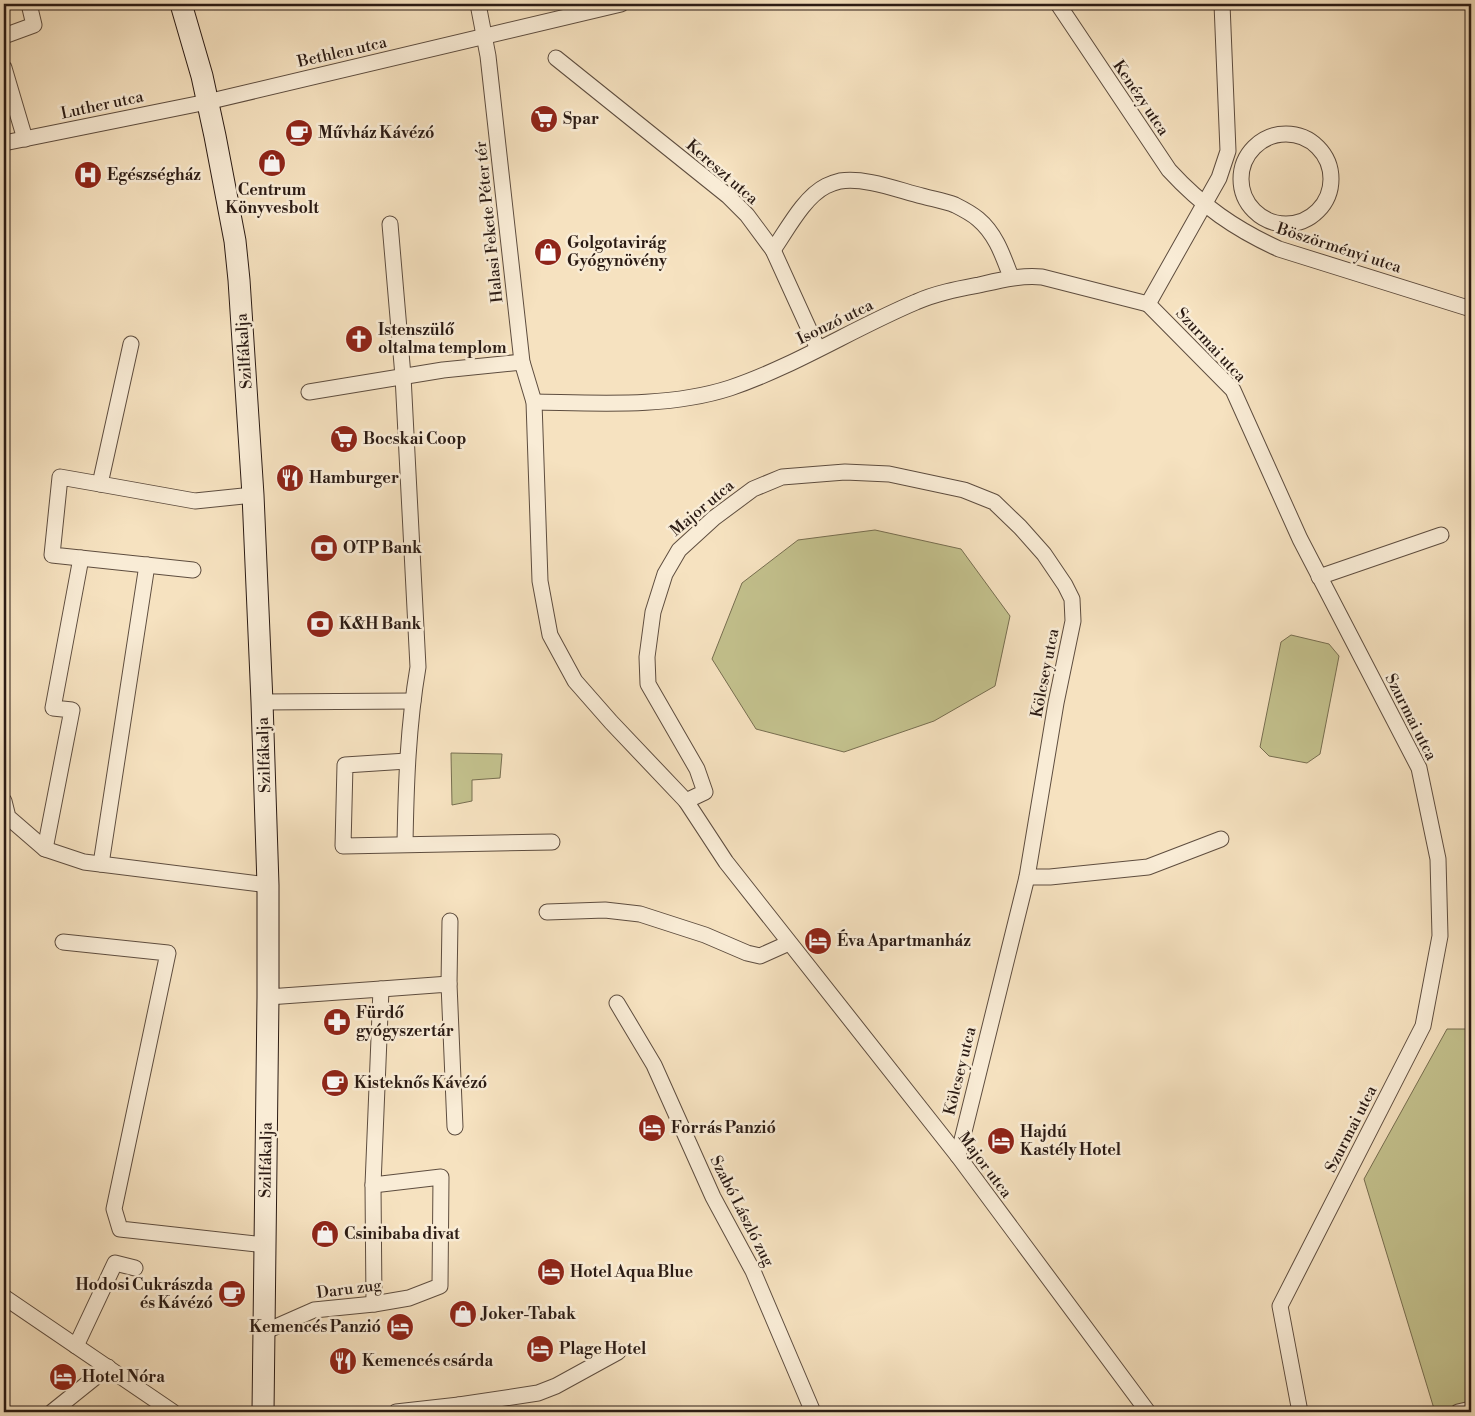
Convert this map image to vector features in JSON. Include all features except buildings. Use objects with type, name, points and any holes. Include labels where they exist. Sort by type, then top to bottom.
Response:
[{"type":"street","points":[[4,36],[34,25],[28,4]]},
{"type":"street","name":"Szilfákalja","points":[[181,4],[202,76],[236,251],[253,495],[268,885],[263,1412]]},
{"type":"street","points":[[478,4],[486,36]]},
{"type":"street","name":"Bethlen utca","points":[[207,102],[621,4]]},
{"type":"street","name":"Kenézy utca","points":[[1058,4],[1154,148],[1180,182],[1204,205]]},
{"type":"street","points":[[1148,304],[1219,178],[1228,152],[1222,4]]},
{"type":"street","name":"Halasi Fekete Péter tér","points":[[486,36],[522,362],[534,402]]},
{"type":"street","name":"Kereszt utca","points":[[556,58],[728,196],[747,215],[773,250],[818,349]]},
{"type":"street","points":[[4,68],[25,139]]},
{"type":"street","name":"Luther utca","points":[[4,143],[207,102]]},
{"type":"street","points":[[1292,134],[1307,138],[1320,148],[1331,169],[1332,184],[1327,199],[1318,212],[1300,222],[1286,224],[1266,219],[1254,211],[1243,193],[1241,179],[1246,158],[1262,141],[1276,135],[1292,134]]},
{"type":"street","points":[[1228,152],[1246,158]]},
{"type":"street","points":[[773,250],[801,209],[815,194],[825,186],[839,181],[854,181],[880,185],[954,205],[978,218],[1000,247],[1011,277]]},
{"type":"street","name":"Böszörményi utca","points":[[1204,205],[1250,236],[1279,249],[1471,309]]},
{"type":"street","points":[[390,224],[403,376],[418,667],[407,761],[405,844]]},
{"type":"street","name":"Isonzó utca","points":[[534,402],[622,404],[706,394],[750,381],[939,293],[1011,277],[1042,278],[1148,304]]},
{"type":"street","name":"Szurmai utca","points":[[1148,304],[1233,390],[1300,539],[1419,768],[1438,859],[1440,936],[1423,1026],[1280,1306],[1300,1412]]},
{"type":"street","points":[[100,484],[131,344]]},
{"type":"street","points":[[308,392],[443,370],[522,362]]},
{"type":"street","name":"Major utca","points":[[534,402],[540,581],[550,635],[576,681],[611,722],[686,801],[726,862],[958,1156],[1148,1412]]},
{"type":"street","name":"Major utca","points":[[686,801],[705,792],[697,769],[648,684],[646,657],[653,612],[665,574],[679,550],[714,518],[753,489],[782,477],[845,472],[889,474],[964,490],[994,502]]},
{"type":"street","points":[[192,570],[52,555],[60,477],[195,500],[253,495]]},
{"type":"street","name":"Kölcsey utca","points":[[958,1156],[1026,877],[1056,702],[1073,621],[1072,599],[1064,584],[1044,554],[994,502]]},
{"type":"street","points":[[1319,577],[1441,535]]},
{"type":"street","points":[[45,849],[72,710],[53,708],[81,558]]},
{"type":"street","points":[[101,864],[147,565]]},
{"type":"street","points":[[262,702],[413,701]]},
{"type":"street","points":[[407,761],[344,765],[343,846],[552,842]]},
{"type":"street","points":[[4,801],[8,817],[45,849],[84,862],[268,885]]},
{"type":"street","points":[[1026,877],[1050,877],[1148,867],[1221,839]]},
{"type":"street","points":[[547,912],[605,910],[640,914],[705,935],[747,953],[760,956],[789,943]]},
{"type":"street","points":[[450,921],[449,984],[455,1127]]},
{"type":"street","points":[[63,942],[168,953],[114,1210],[120,1229],[265,1245]]},
{"type":"street","points":[[268,997],[449,984]]},
{"type":"street","points":[[374,1304],[373,1185],[381,989]]},
{"type":"street","name":"Szabó László zug","points":[[617,1003],[654,1065],[713,1196],[753,1271],[813,1412]]},
{"type":"street","name":"Daru zug","points":[[264,1332],[314,1310],[374,1304],[409,1298],[440,1286],[441,1177],[373,1185]]},
{"type":"street","points":[[76,1346],[115,1262],[135,1268]]},
{"type":"street","points":[[4,1297],[173,1412]]},
{"type":"street","points":[[396,1412],[460,1409],[538,1393],[556,1386],[618,1352]]},
{"type":"street","points":[[52,1412],[108,1367]]},
{"type":"street","points":[[1458,1412],[1471,1409]]},
{"type":"shaded area","points":[[875,530],[961,549],[1010,616],[995,686],[934,721],[844,752],[756,729],[712,659],[742,583],[798,540]]},
{"type":"shaded area","points":[[1291,635],[1329,644],[1339,656],[1320,754],[1307,763],[1269,756],[1260,747],[1281,642]]},
{"type":"shaded area","points":[[451,753],[502,754],[500,778],[472,780],[472,801],[452,805]]},
{"type":"shaded area","points":[[1447,1029],[1471,1029],[1471,1412],[1435,1412],[1364,1179]]},
{"type":"place","name":"Spar","points":[[544,119]]},
{"type":"place","name":"Művház Kávézó","points":[[299,133]]},
{"type":"place","name":"Centrum Könyvesbolt","points":[[272,163]]},
{"type":"place","name":"Egészségház","points":[[88,175]]},
{"type":"place","name":"Golgotavirág Gyógynövény","points":[[548,252]]},
{"type":"place","name":"Istenszülő oltalma templom","points":[[359,339]]},
{"type":"place","name":"Bocskai Coop","points":[[344,439]]},
{"type":"place","name":"Hamburger","points":[[290,478]]},
{"type":"place","name":"OTP Bank","points":[[324,548]]},
{"type":"place","name":"K&H Bank","points":[[320,624]]},
{"type":"place","name":"Éva Apartmanház","points":[[818,941]]},
{"type":"place","name":"Fürdő gyógyszertár","points":[[337,1022]]},
{"type":"place","name":"Kisteknős Kávézó","points":[[335,1083]]},
{"type":"place","name":"Forrás Panzió","points":[[652,1128]]},
{"type":"place","name":"Hajdú Kastély Hotel","points":[[1001,1141]]},
{"type":"place","name":"Csinibaba divat","points":[[325,1234]]},
{"type":"place","name":"Hotel Aqua Blue","points":[[551,1272]]},
{"type":"place","name":"Hodosi Cukrászda és Kávézó","points":[[232,1294]]},
{"type":"place","name":"Joker-Tabak","points":[[463,1314]]},
{"type":"place","name":"Kemencés Panzió","points":[[400,1327]]},
{"type":"place","name":"Plage Hotel","points":[[540,1349]]},
{"type":"place","name":"Kemencés csárda","points":[[343,1361]]},
{"type":"place","name":"Hotel Nóra","points":[[63,1377]]}]
